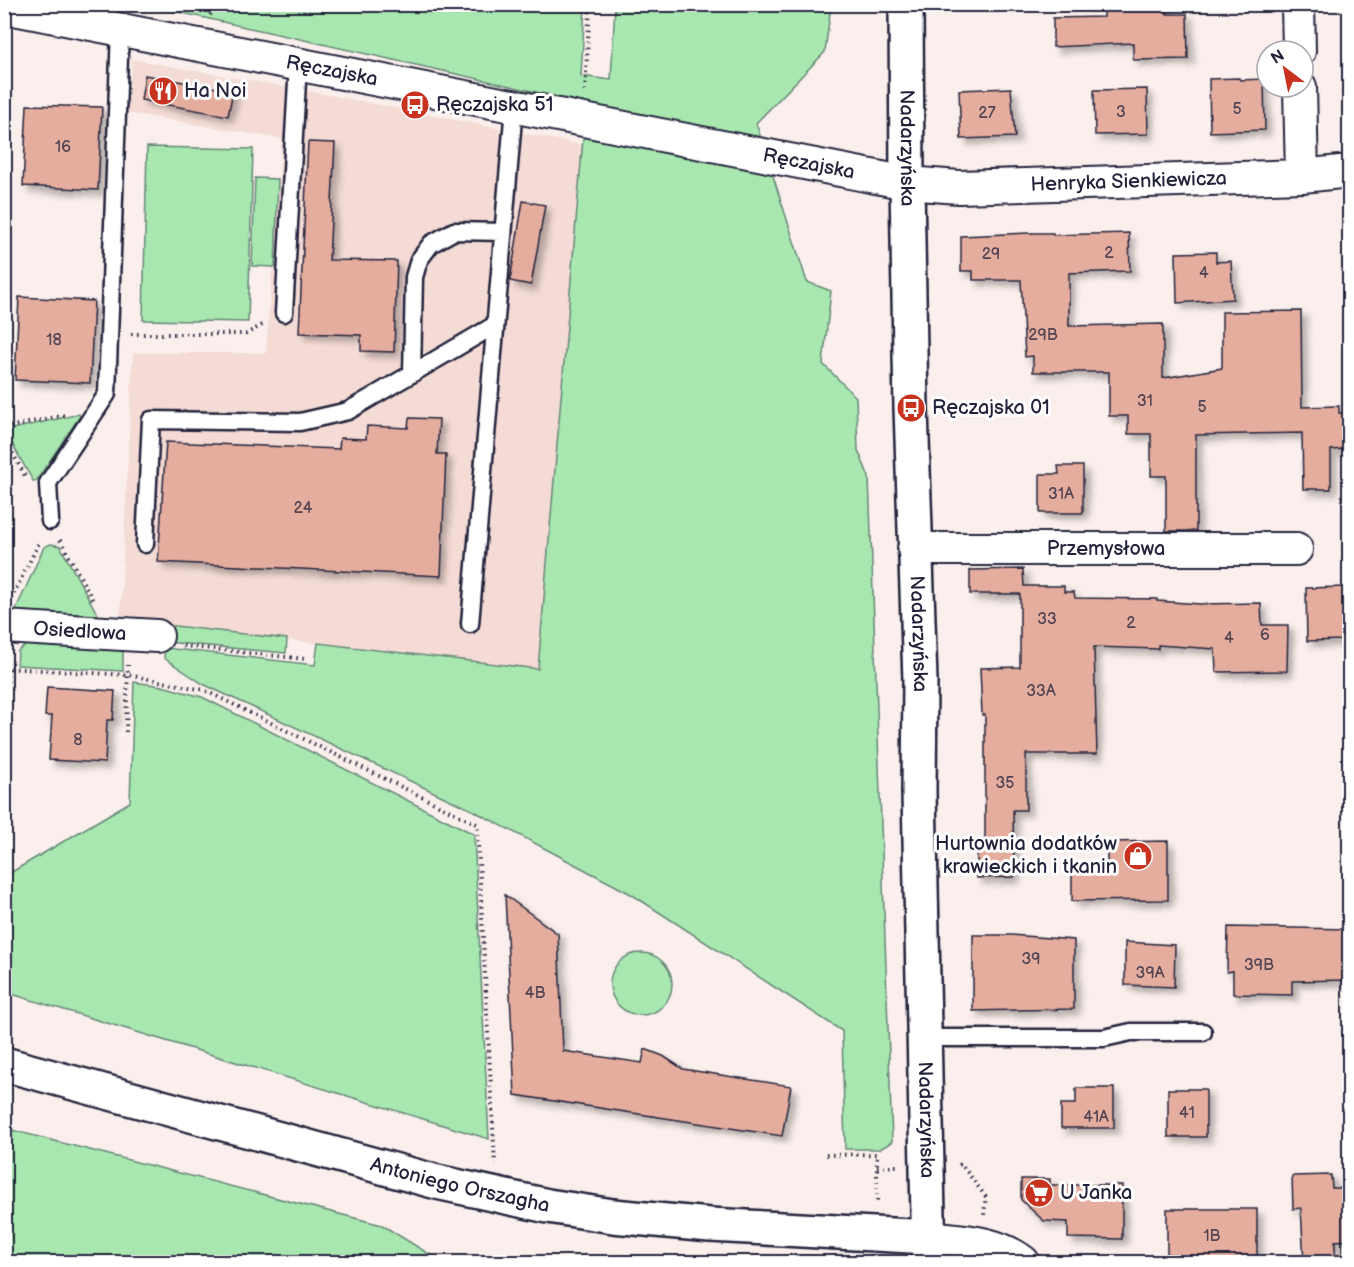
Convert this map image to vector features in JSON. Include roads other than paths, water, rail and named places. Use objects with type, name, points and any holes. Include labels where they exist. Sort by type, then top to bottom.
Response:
[{"type":"main road","name":"Nadarzyńska","points":[[906,4],[907,183],[920,681],[929,1250]]},
{"type":"main road","name":"Antoniego Orszagha","points":[[4,1064],[437,1182],[548,1206],[612,1216],[710,1224],[929,1250]]},
{"type":"street","points":[[1298,4],[1299,39]]},
{"type":"street","name":"Ręczajska","points":[[4,7],[907,183]]},
{"type":"street","points":[[1300,99],[1302,176]]},
{"type":"street","name":"Henryka Sienkiewicza","points":[[907,183],[959,187],[1302,176],[1350,171]]},
{"type":"street","name":"Przemysłowa","points":[[915,549],[1296,549]]},
{"type":"street","name":"Osiedlowa","points":[[7,614],[116,633],[157,636]]},
{"type":"street","points":[[929,1250],[990,1245],[1000,1248],[1023,1263]]},
{"type":"lane","points":[[50,521],[48,483],[107,394],[120,29]]},
{"type":"lane","points":[[284,313],[298,64]]},
{"type":"lane","points":[[470,624],[514,106]]},
{"type":"lane","points":[[412,374],[414,277],[419,260],[431,244],[454,231],[503,232]]},
{"type":"lane","points":[[145,544],[151,420],[300,422],[348,411],[495,325]]},
{"type":"lane","points":[[925,1038],[1104,1038],[1131,1032],[1203,1032]]},
{"type":"place","name":"Ha Noi","points":[[163,91]]},
{"type":"place","name":"Ręczajska 51","points":[[415,105]]},
{"type":"place","name":"Ręczajska 01","points":[[911,408]]},
{"type":"place","name":"Hurtownia dodatków krawieckich i tkanin","points":[[1138,856]]},
{"type":"place","name":"U Janka","points":[[1039,1193]]}]
